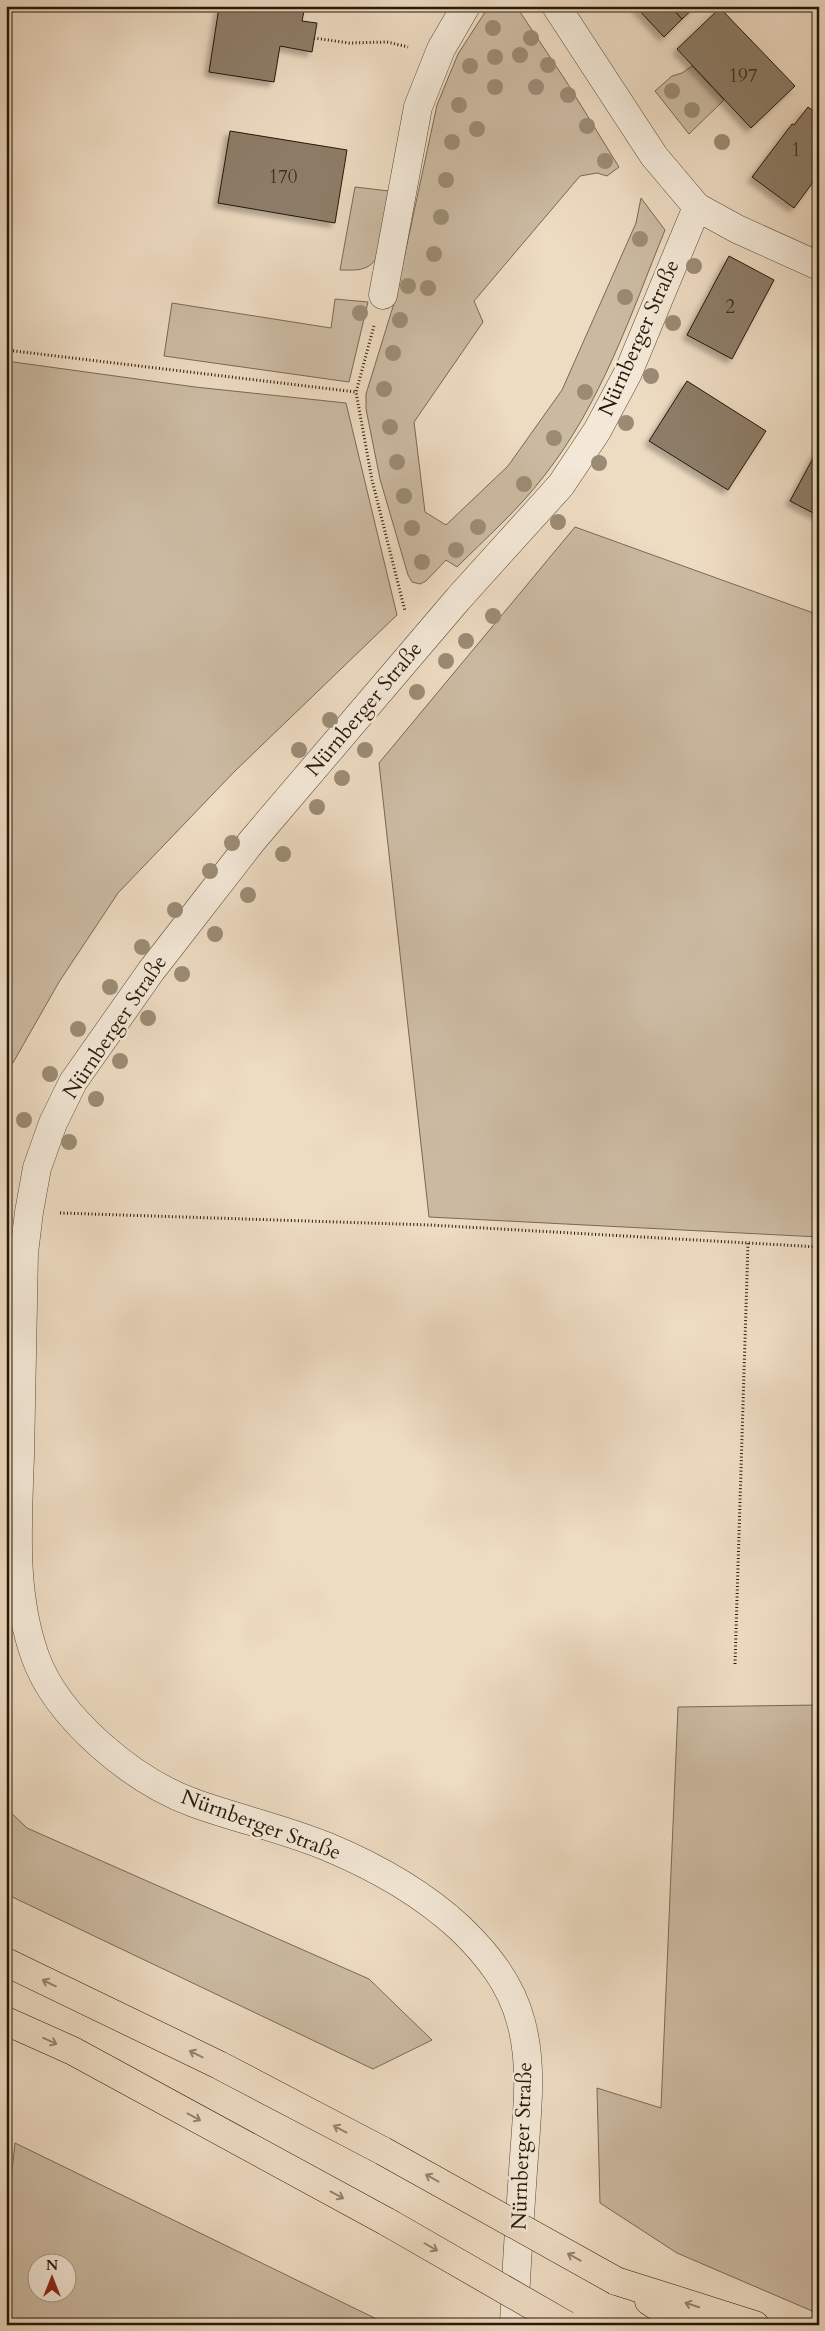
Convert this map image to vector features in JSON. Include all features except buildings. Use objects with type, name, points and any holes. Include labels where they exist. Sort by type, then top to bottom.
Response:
[{"type":"highway","points":[[6,1962],[219,2065],[383,2151],[616,2281],[686,2325]]},
{"type":"highway","points":[[6,2020],[73,2051],[389,2223],[566,2325]]},
{"type":"highway","points":[[616,2281],[755,2325]]},
{"type":"street","points":[[383,295],[418,107],[438,56],[466,6]]},
{"type":"street","points":[[556,6],[654,156],[697,207],[737,230],[819,266]]},
{"type":"street","name":"Nürnberger Straße","points":[[514,2325],[528,2098],[527,2056],[521,2023],[510,1991],[492,1961],[442,1912],[391,1877],[326,1846],[190,1802],[151,1782],[110,1753],[74,1720],[61,1705],[48,1684],[35,1656],[22,1603],[17,1567],[24,1253],[29,1212],[38,1168],[50,1132],[73,1082],[151,971],[252,841],[458,599],[561,484],[597,431],[628,373],[697,207]]},
{"type":"path","points":[[314,38],[349,43],[387,42],[438,56]]},
{"type":"path","points":[[383,295],[356,392],[372,480],[407,619]]},
{"type":"path","points":[[6,350],[356,392]]},
{"type":"path","points":[[29,1212],[430,1225],[819,1247]]},
{"type":"path","points":[[735,1664],[748,1243]]},
{"type":"shaded area","points":[[489,6],[516,6],[566,81],[619,167],[607,176],[597,173],[580,176],[474,301],[483,322],[414,422],[425,512],[446,525],[508,466],[562,390],[636,223],[641,198],[665,230],[613,358],[582,419],[564,448],[524,500],[457,567],[446,560],[426,581],[420,584],[412,582],[408,575],[380,479],[366,409],[366,394],[395,300],[437,105],[458,54]]},
{"type":"shaded area","points":[[692,66],[724,100],[689,134],[655,91],[672,76],[682,73]]},
{"type":"shaded area","points":[[355,187],[389,191],[377,258],[365,268],[340,270]]},
{"type":"shaded area","points":[[335,299],[368,302],[349,382],[164,356],[172,303],[331,328]]},
{"type":"shaded area","points":[[6,361],[195,387],[346,403],[397,615],[234,772],[118,893],[59,982],[6,1075]]},
{"type":"shaded area","points":[[575,527],[819,615],[819,1237],[429,1217],[379,763]]},
{"type":"shaded area","points":[[819,1705],[819,2314],[677,2253],[600,2203],[597,2088],[661,2108],[678,1707]]},
{"type":"shaded area","points":[[6,1808],[27,1828],[369,1979],[432,2040],[373,2069],[6,1894]]},
{"type":"shaded area","points":[[15,2143],[389,2325],[6,2325],[6,2227]]}]
